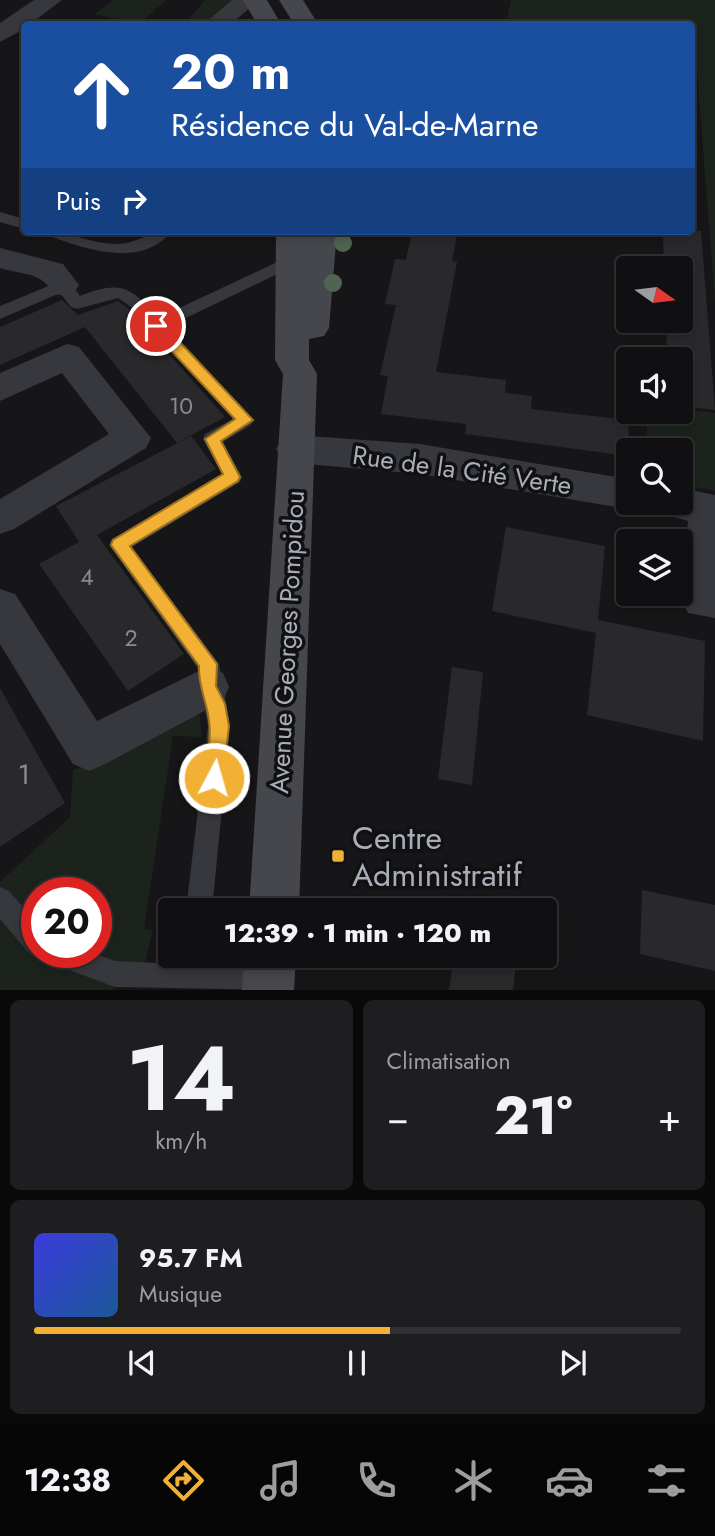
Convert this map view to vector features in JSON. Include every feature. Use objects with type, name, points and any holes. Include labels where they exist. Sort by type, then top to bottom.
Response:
[{"type":"street","points":[[0,34],[50,0]]},
{"type":"street","points":[[220,21],[247,0]]},
{"type":"street","points":[[255,0],[267,21]]},
{"type":"street","points":[[291,0],[304,21]]},
{"type":"street","name":"Avenue Georges Pompidou","points":[[300,374],[311,363],[323,235]]},
{"type":"street","name":"Avenue Georges Pompidou","points":[[275,898],[300,374],[292,360],[291,246]]},
{"type":"street","points":[[0,258],[52,272],[62,285]]},
{"type":"street","points":[[0,388],[67,356],[133,438],[0,518]]},
{"type":"street","name":"Rue de la Cité Verte","points":[[295,449],[420,459],[616,492]]},
{"type":"street","points":[[699,507],[703,600],[715,600]]},
{"type":"street","points":[[0,607],[89,749],[207,687]]},
{"type":"lane","points":[[0,216],[21,223]]},
{"type":"lane","points":[[61,235],[115,251],[143,246],[158,235]]},
{"type":"lane","points":[[156,326],[291,246]]},
{"type":"lane","points":[[0,313],[62,285],[77,303],[111,289],[129,294],[245,420],[212,439],[233,477],[119,545],[208,664],[207,687],[216,704],[219,726],[200,898]]},
{"type":"lane","points":[[0,900],[21,924]]},
{"type":"lane","points":[[98,968],[115,974],[182,968]]},
{"type":"lane","points":[[201,968],[269,976]]},
{"type":"shaded area","points":[[114,0],[166,0],[142,21],[126,21],[95,14]]},
{"type":"shaded area","points":[[205,0],[236,0],[211,21],[188,21]]},
{"type":"shaded area","points":[[511,0],[715,0],[715,302],[695,58],[695,21],[507,21]]},
{"type":"shaded area","points":[[693,410],[715,413],[715,491],[693,487],[693,438],[647,438],[647,424],[693,424]]},
{"type":"shaded area","points":[[198,701],[202,737],[173,736],[144,929],[153,930],[145,962],[112,990],[0,990],[0,882],[70,817],[73,770],[119,755]]},
{"type":"building","points":[[695,231],[701,231],[715,410],[693,407],[693,347],[667,347],[666,333],[693,333],[693,256],[664,256],[663,235],[695,235]]},
{"type":"building","points":[[411,235],[457,235],[452,261],[457,262],[436,372],[506,380],[505,393],[532,396],[531,409],[616,419],[616,424],[629,424],[628,438],[616,438],[616,454],[465,434],[466,424],[381,414],[388,376],[380,375],[396,305],[385,304],[395,259],[406,260]]},
{"type":"building","points":[[62,300],[78,315],[118,301],[129,309],[225,417],[177,443],[85,327],[0,365],[0,327]]},
{"type":"building","points":[[191,436],[216,469],[97,535],[184,654],[128,691],[39,564],[79,542],[56,506]]},
{"type":"building","points":[[506,527],[605,546],[598,620],[705,641],[703,741],[587,715],[596,633],[492,611]]},
{"type":"building","points":[[452,667],[483,672],[472,785],[438,779]]},
{"type":"building","points":[[0,688],[65,803],[0,847]]},
{"type":"building","points":[[642,890],[715,905],[715,971],[640,954]]},
{"type":"building","points":[[452,968],[516,968],[513,990],[449,990]]},
{"type":"place","name":"Centre Administratif","points":[[338,856]]},
{"type":"route","points":[[156,326],[245,420],[212,439],[233,477],[119,545],[208,664],[207,687],[216,704],[219,726],[214,778]]}]
